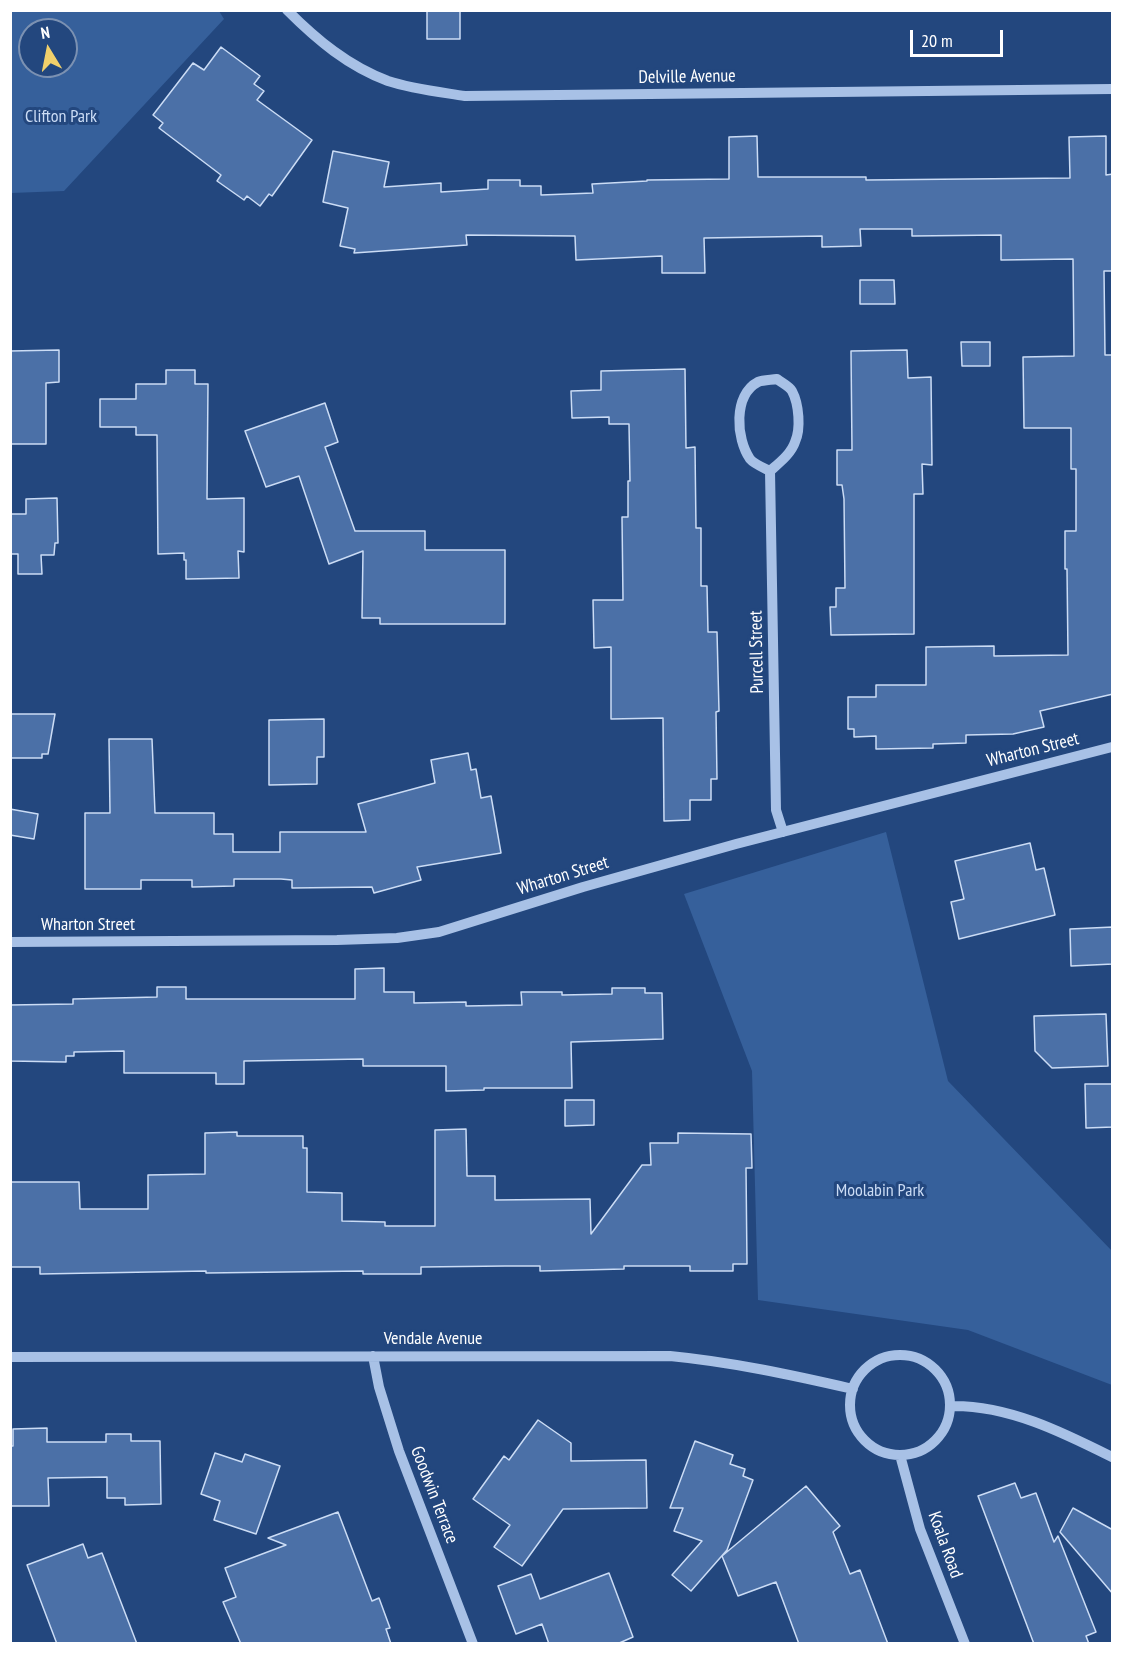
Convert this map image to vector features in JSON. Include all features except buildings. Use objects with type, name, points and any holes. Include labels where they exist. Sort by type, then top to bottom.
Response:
[{"type":"street","name":"Delville Avenue","points":[[286,10],[317,40],[360,68],[388,81],[465,96],[1113,88]]},
{"type":"street","points":[[777,379],[791,389],[796,402],[799,424],[796,442],[787,455],[770,471],[751,460],[743,444],[740,432],[741,411],[745,393],[759,382],[777,379]]},
{"type":"street","name":"Purcell Street","points":[[770,471],[776,810],[783,832]]},
{"type":"street","name":"Wharton Street","points":[[10,942],[397,938],[439,932],[583,887],[783,832],[1113,747]]},
{"type":"street","points":[[901,1355],[917,1357],[931,1365],[942,1376],[949,1390],[951,1406],[948,1421],[941,1435],[930,1446],[900,1455],[885,1453],[871,1445],[859,1434],[852,1420],[850,1404],[853,1389],[860,1375],[871,1364],[885,1357],[901,1355]]},
{"type":"street","name":"Goodwin Terrace","points":[[373,1356],[379,1387],[399,1451],[473,1644]]},
{"type":"street","name":"Vendale Avenue","points":[[10,1357],[670,1356],[766,1369],[853,1389]]},
{"type":"street","points":[[951,1406],[975,1406],[1022,1418],[1077,1439],[1113,1457]]},
{"type":"street","name":"Koala Road","points":[[900,1455],[920,1529],[965,1644]]},
{"type":"green space","name":"Clifton Park","points":[[11,11],[219,11],[224,19],[64,191],[11,193]]},
{"type":"green space","name":"Moolabin Park","points":[[886,832],[948,1081],[1112,1251],[1112,1385],[968,1330],[758,1300],[752,1071],[684,894]]}]
